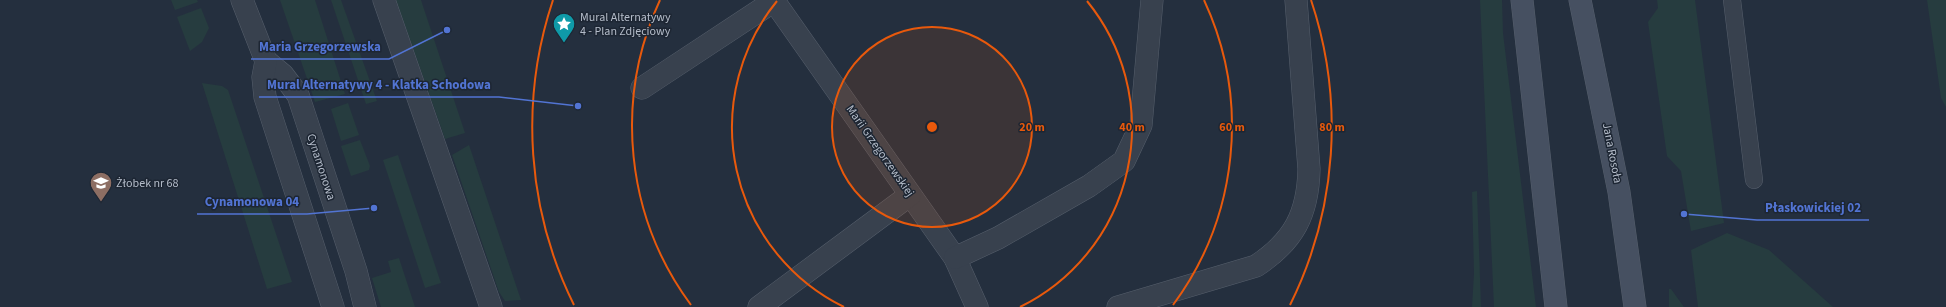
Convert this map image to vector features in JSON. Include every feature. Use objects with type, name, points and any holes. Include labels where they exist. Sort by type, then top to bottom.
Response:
[{"type":"main road","points":[[1522,0],[1556,307]]},
{"type":"main road","name":"Jana Rosoła","points":[[1580,0],[1619,192],[1635,307]]},
{"type":"street","name":"Cynamonowa","points":[[242,0],[266,61],[283,75],[298,95],[356,271],[365,307]]},
{"type":"street","points":[[384,0],[491,307]]},
{"type":"street","points":[[955,258],[998,238],[1089,186],[1124,161],[1141,125],[1152,0]]},
{"type":"street","points":[[1118,307],[1256,266],[1273,255],[1286,241],[1297,225],[1305,208],[1309,189],[1309,170],[1296,0]]},
{"type":"street","points":[[642,88],[774,1]]},
{"type":"street","name":"Marii Grzegorzewskiej","points":[[774,1],[955,258],[977,307]]},
{"type":"street","name":"Cynamonowa","points":[[266,61],[263,77],[265,98],[333,307]]},
{"type":"street","points":[[759,307],[910,195]]},
{"type":"lane","points":[[1732,0],[1754,180]]},
{"type":"green space","points":[[171,0],[197,0],[198,2],[175,10]]},
{"type":"green space","points":[[280,0],[315,0],[345,94],[315,102]]},
{"type":"green space","points":[[331,0],[341,0],[377,101],[366,104]]},
{"type":"green space","points":[[396,0],[421,0],[465,133],[445,139]]},
{"type":"green space","points":[[1480,0],[1502,0],[1503,33],[1536,307],[1494,307]]},
{"type":"green space","points":[[1657,0],[1695,0],[1724,223],[1691,231],[1681,171],[1667,156],[1648,22],[1658,8]]},
{"type":"green space","points":[[1927,0],[1946,0],[1946,107],[1941,98]]},
{"type":"green space","points":[[201,8],[209,28],[202,42],[190,51],[177,17]]},
{"type":"green space","points":[[202,83],[222,86],[228,90],[292,282],[267,289]]},
{"type":"green space","points":[[348,103],[359,135],[341,141],[331,109]]},
{"type":"green space","points":[[360,140],[370,166],[369,170],[351,176],[341,146]]},
{"type":"green space","points":[[469,145],[521,300],[505,301],[499,292],[452,155]]},
{"type":"green space","points":[[398,155],[441,283],[425,288],[383,160]]},
{"type":"green space","points":[[1477,191],[1481,307],[1472,307],[1474,273],[1472,192]]},
{"type":"green space","points":[[1727,233],[1769,250],[1833,307],[1698,307],[1691,250]]},
{"type":"green space","points":[[399,258],[415,307],[381,307],[372,278],[391,272],[388,261]]},
{"type":"green space","points":[[1669,289],[1671,289],[1684,307],[1669,307]]},
{"type":"place","name":"Maria Grzegorzewska","points":[[447,30]]},
{"type":"place","name":"Mural Alternatywy 4 - Plan Zdjęciowy","points":[[564,44]]},
{"type":"place","name":"Mural Alternatywy 4 - Klatka Schodowa","points":[[578,106]]},
{"type":"place","name":"Żłobek nr 68","points":[[101,202]]},
{"type":"place","name":"Cynamonowa 04","points":[[374,208]]},
{"type":"place","name":"Płaskowickiej 02","points":[[1684,214]]}]
